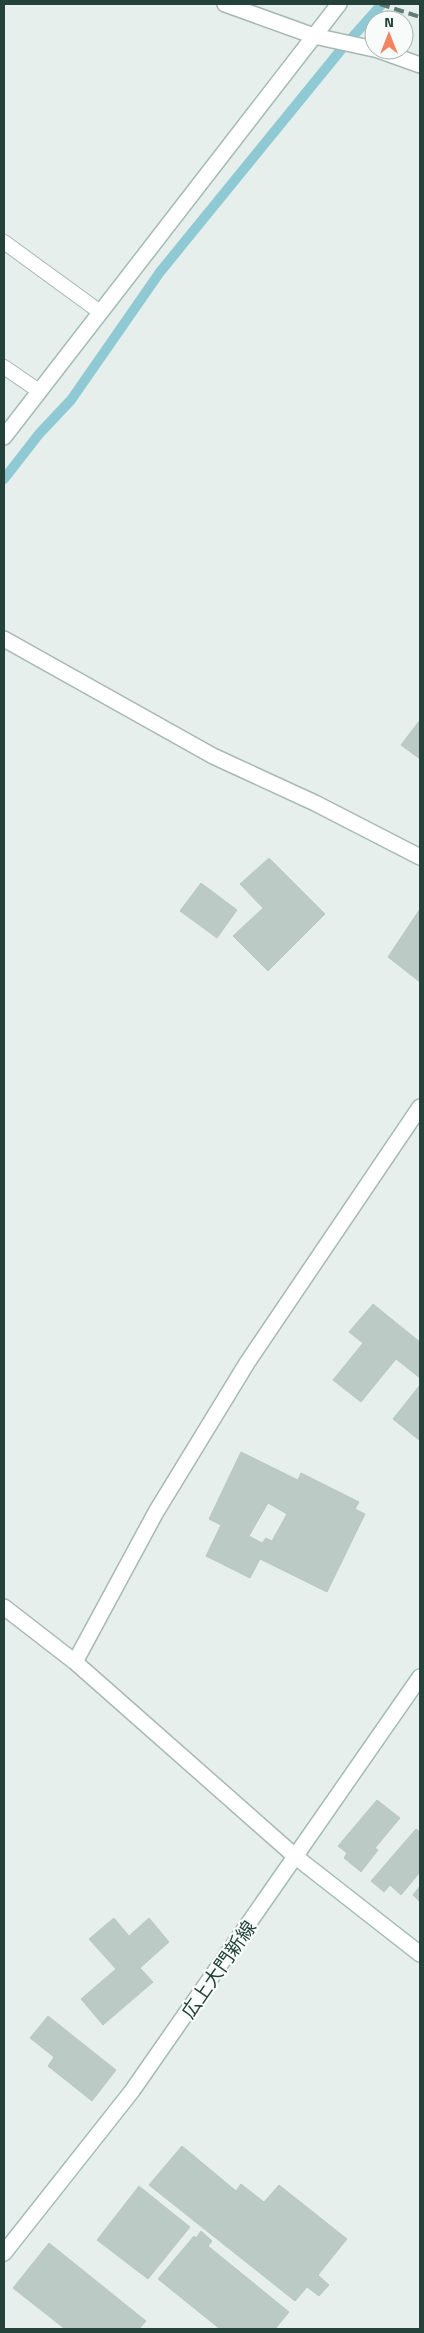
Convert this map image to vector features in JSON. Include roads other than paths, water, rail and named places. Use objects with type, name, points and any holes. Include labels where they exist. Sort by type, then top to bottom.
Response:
[{"type":"street","points":[[225,4],[314,36],[364,47]]},
{"type":"street","points":[[4,438],[339,4]]},
{"type":"street","points":[[406,60],[420,65]]},
{"type":"street","points":[[4,639],[213,756],[315,803],[420,856]]},
{"type":"street","points":[[75,1662],[156,1512],[247,1362],[420,1107]]},
{"type":"street","points":[[4,1607],[75,1662],[296,1857],[420,1954]]},
{"type":"street","name":"広上大門新線","points":[[4,2253],[132,2091],[420,1676]]},
{"type":"lane","points":[[4,242],[100,312]]},
{"type":"lane","points":[[4,367],[40,391]]},
{"type":"waterway","points":[[4,479],[39,434],[71,400],[160,272],[340,51],[382,4]]},
{"type":"railway","points":[[380,4],[420,17]]}]
